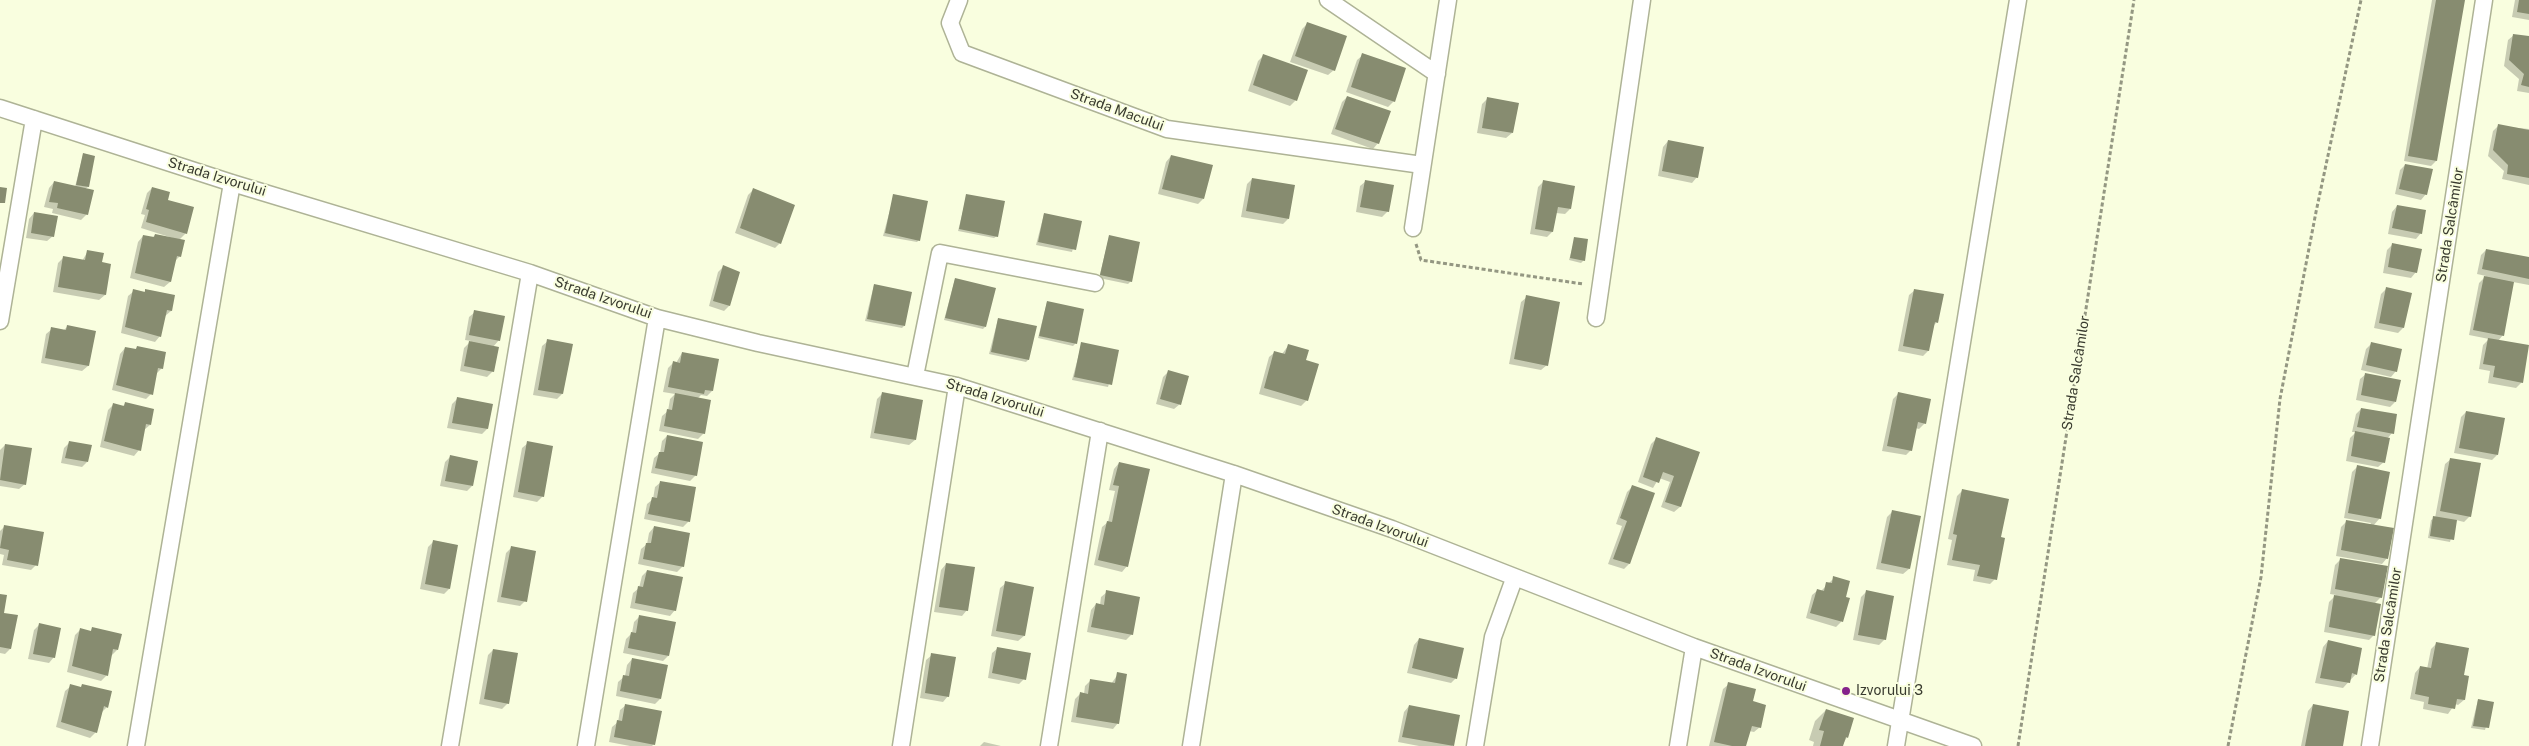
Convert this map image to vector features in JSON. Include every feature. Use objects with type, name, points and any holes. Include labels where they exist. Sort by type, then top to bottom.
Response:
[{"type":"street","name":"Strada Macului","points":[[959,0],[950,23],[962,52],[1167,129],[1422,165]]},
{"type":"street","points":[[1328,0],[1437,74]]},
{"type":"street","points":[[1413,228],[1448,0]]},
{"type":"street","points":[[1596,318],[1642,0]]},
{"type":"street","points":[[1896,746],[2018,0]]},
{"type":"street","name":"Strada Salcâmilor","points":[[2370,746],[2484,0]]},
{"type":"street","name":"Strada Izvorului","points":[[0,108],[232,182],[530,273],[658,318],[758,343],[957,386],[1234,474],[1392,529],[1514,579],[1694,647],[1973,746]]},
{"type":"street","points":[[0,321],[34,119]]},
{"type":"street","points":[[136,746],[232,182]]},
{"type":"street","points":[[915,376],[940,253],[1095,283]]},
{"type":"street","points":[[450,746],[530,273]]},
{"type":"street","points":[[586,746],[658,318]]},
{"type":"street","points":[[901,746],[957,386]]},
{"type":"street","points":[[1048,746],[1100,431]]},
{"type":"street","points":[[1191,746],[1234,474]]},
{"type":"street","points":[[1475,746],[1493,637],[1514,579]]},
{"type":"street","points":[[1678,746],[1694,647]]},
{"type":"path","name":"Strada Salcâmilor","points":[[2018,746],[2134,0]]},
{"type":"path","points":[[2228,746],[2261,577],[2280,399],[2316,212],[2362,0]]},
{"type":"path","points":[[1413,228],[1420,260],[1600,287]]},
{"type":"building","points":[[2436,0],[2465,0],[2437,161],[2408,156]]},
{"type":"building","points":[[2519,0],[2529,0],[2529,14],[2517,12]]},
{"type":"building","points":[[1307,22],[1347,36],[1335,71],[1295,56]]},
{"type":"building","points":[[2513,34],[2529,36],[2529,87],[2521,85],[2524,74],[2509,60]]},
{"type":"building","points":[[1362,53],[1406,68],[1395,102],[1351,87]]},
{"type":"building","points":[[1263,54],[1308,70],[1297,101],[1253,85]]},
{"type":"building","points":[[1347,96],[1391,111],[1379,144],[1335,129]]},
{"type":"building","points":[[1487,97],[1519,103],[1513,133],[1482,128]]},
{"type":"building","points":[[2498,124],[2529,130],[2529,178],[2507,174],[2508,165],[2493,150]]},
{"type":"building","points":[[1668,140],[1704,147],[1698,178],[1662,171]]},
{"type":"building","points":[[83,153],[95,156],[89,187],[76,185]]},
{"type":"building","points":[[1171,155],[1213,165],[1204,199],[1162,189]]},
{"type":"building","points":[[2405,164],[2433,169],[2427,195],[2399,189]]},
{"type":"building","points":[[1252,178],[1295,185],[1289,219],[1246,211]]},
{"type":"building","points":[[1365,180],[1394,185],[1389,212],[1360,207]]},
{"type":"building","points":[[1543,180],[1575,186],[1571,209],[1558,207],[1553,232],[1535,229]]},
{"type":"building","points":[[54,181],[94,190],[88,215],[57,208],[58,203],[49,202]]},
{"type":"building","points":[[0,187],[7,188],[5,203],[0,203]]},
{"type":"building","points":[[152,187],[170,192],[168,200],[194,207],[187,234],[146,222],[149,210],[146,209]]},
{"type":"building","points":[[753,188],[795,205],[781,244],[740,228]]},
{"type":"building","points":[[893,194],[928,201],[920,241],[885,233]]},
{"type":"building","points":[[966,194],[1005,201],[998,237],[959,229]]},
{"type":"building","points":[[2397,205],[2426,210],[2422,234],[2392,228]]},
{"type":"building","points":[[34,212],[58,216],[54,237],[31,233]]},
{"type":"building","points":[[1044,213],[1082,221],[1076,250],[1038,242]]},
{"type":"building","points":[[155,234],[185,240],[181,257],[177,256],[171,282],[135,273],[143,235],[154,237]]},
{"type":"building","points":[[1109,235],[1140,242],[1132,282],[1100,275]]},
{"type":"building","points":[[1574,237],[1588,239],[1585,261],[1570,258]]},
{"type":"building","points":[[2392,243],[2422,249],[2417,273],[2388,267]]},
{"type":"building","points":[[2486,249],[2529,257],[2529,279],[2482,269]]},
{"type":"building","points":[[87,250],[104,253],[102,262],[111,264],[106,295],[58,287],[63,256],[85,260]]},
{"type":"building","points":[[723,265],[740,272],[730,306],[713,301]]},
{"type":"building","points":[[2484,276],[2514,282],[2504,336],[2473,330]]},
{"type":"building","points":[[955,278],[996,288],[986,327],[945,318]]},
{"type":"building","points":[[874,284],[912,292],[905,326],[867,319]]},
{"type":"building","points":[[2386,287],[2412,293],[2404,328],[2379,323]]},
{"type":"building","points":[[133,289],[145,292],[145,289],[175,295],[172,311],[167,310],[161,337],[125,327]]},
{"type":"building","points":[[1914,289],[1944,294],[1938,323],[1935,322],[1929,351],[1903,346]]},
{"type":"building","points":[[1526,295],[1560,302],[1548,366],[1514,359]]},
{"type":"building","points":[[1047,301],[1084,309],[1077,344],[1039,336]]},
{"type":"building","points":[[474,310],[505,316],[500,341],[469,335]]},
{"type":"building","points":[[998,318],[1037,326],[1029,360],[991,352]]},
{"type":"building","points":[[67,325],[96,331],[89,366],[45,358],[51,327],[66,330]]},
{"type":"building","points":[[2488,338],[2529,345],[2523,383],[2493,377],[2495,366],[2483,364]]},
{"type":"building","points":[[547,339],[573,344],[563,394],[538,390]]},
{"type":"building","points":[[469,341],[499,347],[494,372],[464,366]]},
{"type":"building","points":[[1081,342],[1119,350],[1112,385],[1074,377]]},
{"type":"building","points":[[2371,342],[2402,349],[2397,372],[2366,365]]},
{"type":"building","points":[[1288,344],[1309,350],[1306,360],[1319,364],[1308,401],[1264,388],[1274,351],[1285,354]]},
{"type":"building","points":[[137,346],[166,352],[163,369],[158,368],[153,395],[116,385],[125,347],[136,349]]},
{"type":"building","points":[[682,352],[719,359],[713,391],[705,390],[704,394],[668,387],[673,361],[680,363]]},
{"type":"building","points":[[1168,370],[1189,376],[1181,405],[1160,399]]},
{"type":"building","points":[[2365,373],[2401,380],[2396,402],[2361,395]]},
{"type":"building","points":[[882,392],[923,400],[916,440],[874,433]]},
{"type":"building","points":[[1898,392],[1931,399],[1926,424],[1918,422],[1912,451],[1887,446]]},
{"type":"building","points":[[675,393],[711,400],[705,434],[664,426],[667,409],[672,410]]},
{"type":"building","points":[[457,397],[493,404],[488,429],[452,423]]},
{"type":"building","points":[[125,402],[154,409],[151,425],[146,424],[141,451],[104,441],[113,403],[124,406]]},
{"type":"building","points":[[2361,408],[2397,414],[2394,434],[2357,427]]},
{"type":"building","points":[[2466,411],[2505,418],[2498,455],[2459,448]]},
{"type":"building","points":[[2355,431],[2390,438],[2385,463],[2351,456]]},
{"type":"building","points":[[667,435],[703,442],[697,476],[655,468],[659,452],[664,452]]},
{"type":"building","points":[[1656,437],[1700,452],[1681,507],[1665,502],[1674,476],[1663,472],[1659,483],[1643,477]]},
{"type":"building","points":[[69,441],[92,445],[88,462],[65,458]]},
{"type":"building","points":[[527,441],[553,446],[544,497],[518,492]]},
{"type":"building","points":[[5,444],[32,448],[26,485],[0,480]]},
{"type":"building","points":[[450,455],[478,461],[473,486],[445,481]]},
{"type":"building","points":[[2450,458],[2481,463],[2471,517],[2440,511]]},
{"type":"building","points":[[1119,462],[1150,469],[1128,567],[1098,560],[1107,521],[1112,522],[1119,486],[1113,485]]},
{"type":"building","points":[[2357,465],[2390,472],[2381,519],[2348,513]]},
{"type":"building","points":[[660,481],[696,487],[690,522],[648,514],[652,497],[657,498]]},
{"type":"building","points":[[1632,485],[1655,493],[1630,564],[1613,559],[1627,521],[1620,518]]},
{"type":"building","points":[[1962,489],[2009,499],[2001,537],[2005,538],[1997,580],[1977,576],[1980,565],[1952,560],[1957,535],[1953,534]]},
{"type":"building","points":[[1892,510],[1921,516],[1910,569],[1881,563]]},
{"type":"building","points":[[2433,516],[2457,520],[2454,540],[2430,536]]},
{"type":"building","points":[[2346,520],[2394,528],[2388,559],[2341,550]]},
{"type":"building","points":[[4,525],[44,532],[38,566],[7,560],[9,550],[0,548]]},
{"type":"building","points":[[654,526],[690,533],[684,567],[643,559],[646,543],[651,543]]},
{"type":"building","points":[[433,540],[458,545],[450,589],[425,584]]},
{"type":"building","points":[[511,546],[536,551],[527,602],[501,597]]},
{"type":"building","points":[[2340,558],[2388,566],[2382,598],[2335,589]]},
{"type":"building","points":[[946,563],[975,567],[968,611],[939,607]]},
{"type":"building","points":[[647,570],[683,577],[676,611],[635,603],[638,586],[643,587]]},
{"type":"building","points":[[1833,576],[1850,581],[1846,597],[1850,598],[1843,622],[1810,613],[1817,589],[1824,591],[1826,582],[1832,583]]},
{"type":"building","points":[[1005,581],[1034,587],[1025,636],[996,631]]},
{"type":"building","points":[[1106,590],[1140,597],[1133,635],[1091,627],[1096,603],[1104,605]]},
{"type":"building","points":[[1866,590],[1894,596],[1886,640],[1858,635]]},
{"type":"building","points":[[0,594],[7,595],[4,613],[18,615],[11,649],[0,647]]},
{"type":"building","points":[[2334,595],[2381,604],[2375,636],[2329,627]]},
{"type":"building","points":[[639,615],[676,622],[669,656],[628,648],[631,632],[636,633]]},
{"type":"building","points":[[39,623],[61,628],[55,658],[33,654]]},
{"type":"building","points":[[92,627],[122,634],[118,650],[113,649],[108,676],[72,666],[80,628],[91,631]]},
{"type":"building","points":[[1419,638],[1464,648],[1457,679],[1412,668]]},
{"type":"building","points":[[2328,640],[2362,648],[2357,675],[2352,673],[2350,683],[2320,678]]},
{"type":"building","points":[[2436,642],[2469,648],[2464,675],[2469,676],[2465,700],[2457,699],[2455,709],[2428,704],[2429,697],[2415,694],[2420,666],[2431,668]]},
{"type":"building","points":[[997,647],[1031,653],[1026,680],[992,673]]},
{"type":"building","points":[[493,649],[518,653],[509,704],[484,699]]},
{"type":"building","points":[[931,653],[956,657],[949,697],[925,693]]},
{"type":"building","points":[[632,658],[668,665],[661,699],[620,691],[623,675],[629,676]]},
{"type":"building","points":[[1117,672],[1127,674],[1119,724],[1076,717],[1080,692],[1088,694],[1090,679],[1115,683]]},
{"type":"building","points":[[1728,682],[1756,689],[1753,701],[1766,705],[1761,728],[1752,726],[1746,746],[1732,746],[1714,742]]},
{"type":"building","points":[[70,684],[81,687],[82,684],[112,691],[108,708],[104,706],[97,733],[61,722]]},
{"type":"building","points":[[2478,699],[2494,702],[2489,728],[2473,726]]},
{"type":"building","points":[[625,704],[662,711],[655,745],[614,737],[617,720],[622,721]]},
{"type":"building","points":[[2313,704],[2349,711],[2343,746],[2305,746]]},
{"type":"building","points":[[1409,705],[1460,715],[1454,746],[1402,737]]},
{"type":"building","points":[[1826,709],[1854,718],[1848,738],[1846,737],[1843,746],[1820,746],[1824,731],[1819,730]]},
{"type":"place","name":"Izvorului 3","points":[[1846,691]]}]
